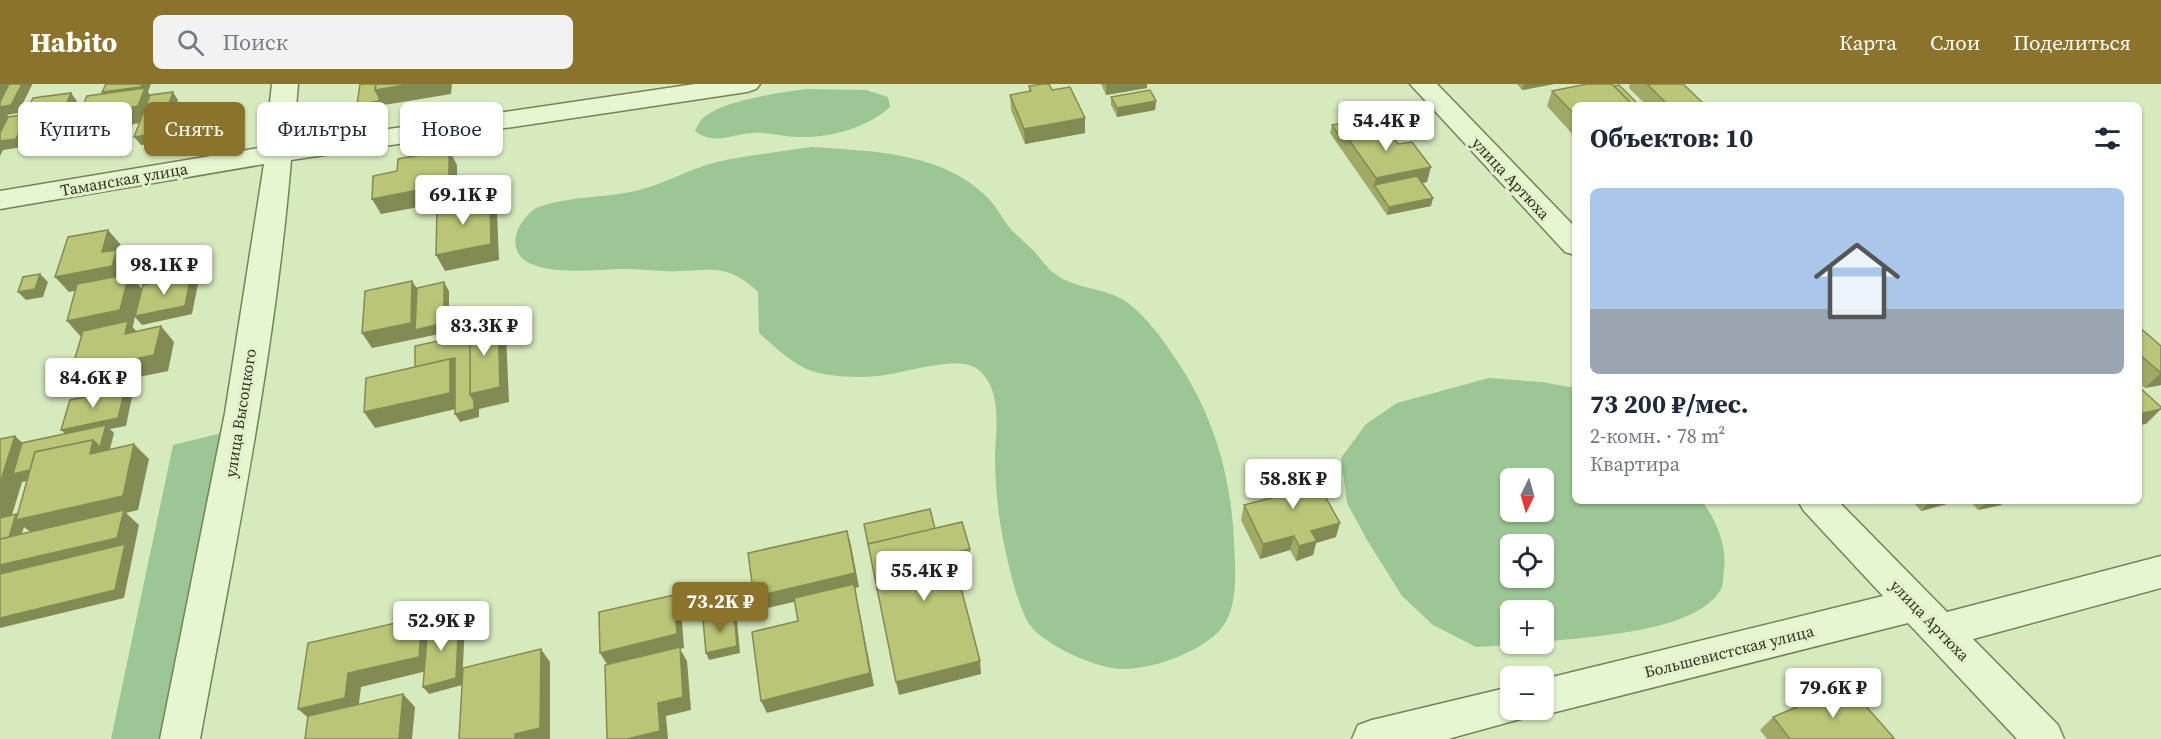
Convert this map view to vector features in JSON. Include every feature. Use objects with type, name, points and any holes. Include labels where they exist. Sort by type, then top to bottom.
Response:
[{"type":"street","name":"улица Высоцкого","points":[[283,102],[285,84]]},
{"type":"street","name":"Таманская улица","points":[[388,137],[747,84]]},
{"type":"street","name":"улица Артюха","points":[[1423,84],[1572,242]]},
{"type":"street","name":"Таманская улица","points":[[0,200],[261,156]]},
{"type":"street","name":"улица Высоцкого","points":[[180,739],[228,485],[279,156]]},
{"type":"street","name":"улица Артюха","points":[[1819,504],[2044,739]]},
{"type":"street","name":"Большевистская улица","points":[[1554,695],[2161,572]]},
{"type":"street","points":[[1372,739],[1500,707]]},
{"type":"green space","points":[[806,89],[866,90],[888,97],[890,107],[859,126],[823,136],[793,137],[753,133],[709,138],[695,131],[702,119],[723,107],[751,98]]},
{"type":"green space","points":[[811,147],[882,153],[928,163],[950,171],[970,183],[988,198],[1009,227],[1055,274],[1072,283],[1120,298],[1142,315],[1154,329],[1175,358],[1200,401],[1218,445],[1229,492],[1234,541],[1234,596],[1228,617],[1214,636],[1172,659],[1140,668],[1125,669],[1102,666],[1079,658],[1045,639],[1030,625],[1014,586],[999,518],[995,475],[997,421],[994,397],[985,376],[976,368],[956,363],[942,364],[888,375],[861,377],[836,376],[812,371],[791,360],[759,333],[758,292],[733,274],[710,270],[555,270],[537,266],[524,259],[516,248],[518,229],[536,208],[560,201],[635,191],[717,162]]},
{"type":"green space","points":[[1489,378],[1542,382],[1572,387],[1572,504],[1704,504],[1716,525],[1724,551],[1721,589],[1707,605],[1688,616],[1665,624],[1613,634],[1554,641],[1554,600],[1500,600],[1500,646],[1476,647],[1433,625],[1402,596],[1347,503],[1341,458],[1366,424],[1397,403]]},
{"type":"green space","points":[[222,433],[160,739],[111,739],[173,445]]},
{"type":"building","points":[[9,84],[22,84],[11,105],[0,107],[0,102]]},
{"type":"building","points":[[106,84],[142,84],[141,87],[102,92]]},
{"type":"building","points":[[360,84],[376,84],[375,90],[379,101],[357,102]]},
{"type":"building","points":[[376,84],[412,84],[375,90]]},
{"type":"building","points":[[1049,84],[1052,90],[1070,87],[1085,118],[1024,129],[1010,95],[1031,91],[1029,86]]},
{"type":"building","points":[[1587,84],[1612,84],[1630,102],[1572,102],[1572,112],[1552,91]]},
{"type":"building","points":[[1647,84],[1683,84],[1702,102],[1665,102]]},
{"type":"building","points":[[1619,85],[1636,102],[1630,102],[1614,86]]},
{"type":"building","points":[[145,88],[138,106],[132,107],[132,102],[84,102],[87,96]]},
{"type":"building","points":[[1150,90],[1156,101],[1117,108],[1111,97]]},
{"type":"building","points":[[173,92],[169,102],[147,102],[150,95]]},
{"type":"building","points":[[71,93],[67,102],[31,102],[33,98]]},
{"type":"building","points":[[144,111],[144,135],[134,137]]},
{"type":"building","points":[[18,116],[18,135],[16,139],[0,141],[0,133],[8,117]]},
{"type":"building","points":[[1371,118],[1377,126],[1344,133],[1342,140],[1332,125]]},
{"type":"building","points":[[1383,125],[1398,144],[1412,142],[1431,167],[1376,178],[1344,133]]},
{"type":"building","points":[[415,156],[449,156],[449,184],[372,199],[373,176],[397,171],[398,159]]},
{"type":"building","points":[[1417,176],[1433,198],[1389,207],[1374,185]]},
{"type":"building","points":[[490,198],[491,244],[436,255],[437,208]]},
{"type":"building","points":[[108,230],[102,252],[117,250],[112,266],[55,277],[68,237]]},
{"type":"building","points":[[40,274],[35,289],[18,292],[23,277]]},
{"type":"building","points":[[129,274],[120,310],[67,321],[77,284]]},
{"type":"building","points":[[191,275],[185,306],[135,316],[143,285]]},
{"type":"building","points":[[412,281],[411,323],[362,333],[365,291]]},
{"type":"building","points":[[444,282],[444,323],[415,330],[417,288]]},
{"type":"building","points":[[498,320],[500,387],[470,394],[469,326]]},
{"type":"building","points":[[128,321],[125,334],[161,326],[154,355],[71,372],[83,331]]},
{"type":"building","points":[[2142,330],[2161,346],[2161,373],[2142,357]]},
{"type":"building","points":[[470,334],[470,394],[474,401],[474,409],[455,414],[455,358],[415,367],[415,346]]},
{"type":"building","points":[[450,359],[450,393],[364,412],[366,378]]},
{"type":"building","points":[[125,389],[118,418],[61,430],[70,400]]},
{"type":"building","points":[[2142,390],[2161,407],[2161,409],[2142,413]]},
{"type":"building","points":[[106,425],[100,447],[93,440],[35,452],[30,470],[13,474],[22,443]]},
{"type":"building","points":[[15,436],[5,467],[0,484],[0,439]]},
{"type":"building","points":[[93,440],[90,454],[134,444],[123,496],[16,520],[35,452]]},
{"type":"building","points":[[1308,466],[1340,523],[1311,531],[1317,541],[1299,546],[1294,536],[1263,544],[1244,505],[1286,494],[1276,475]]},
{"type":"building","points":[[930,509],[935,529],[868,544],[864,524]]},
{"type":"building","points":[[124,510],[117,538],[0,565],[0,539]]},
{"type":"building","points":[[16,514],[9,537],[0,539],[0,518]]},
{"type":"building","points":[[962,522],[970,549],[952,553],[980,661],[896,682],[868,544]]},
{"type":"building","points":[[847,531],[855,573],[754,597],[748,553]]},
{"type":"building","points":[[125,544],[115,590],[0,618],[0,574]]},
{"type":"building","points":[[854,584],[870,673],[761,701],[752,632],[798,621],[794,598]]},
{"type":"building","points":[[674,595],[677,634],[600,653],[599,612]]},
{"type":"building","points":[[734,612],[737,646],[706,653],[703,619]]},
{"type":"building","points":[[459,616],[456,678],[423,687],[428,624]]},
{"type":"building","points":[[422,617],[419,657],[348,673],[345,698],[298,709],[308,643]]},
{"type":"building","points":[[680,647],[683,697],[658,703],[660,731],[627,739],[607,739],[605,665]]},
{"type":"building","points":[[541,649],[540,728],[515,734],[515,739],[459,739],[463,668]]},
{"type":"building","points":[[1848,686],[1894,738],[1790,739],[1773,717]]},
{"type":"building","points":[[403,694],[399,739],[305,739],[308,716]]}]
